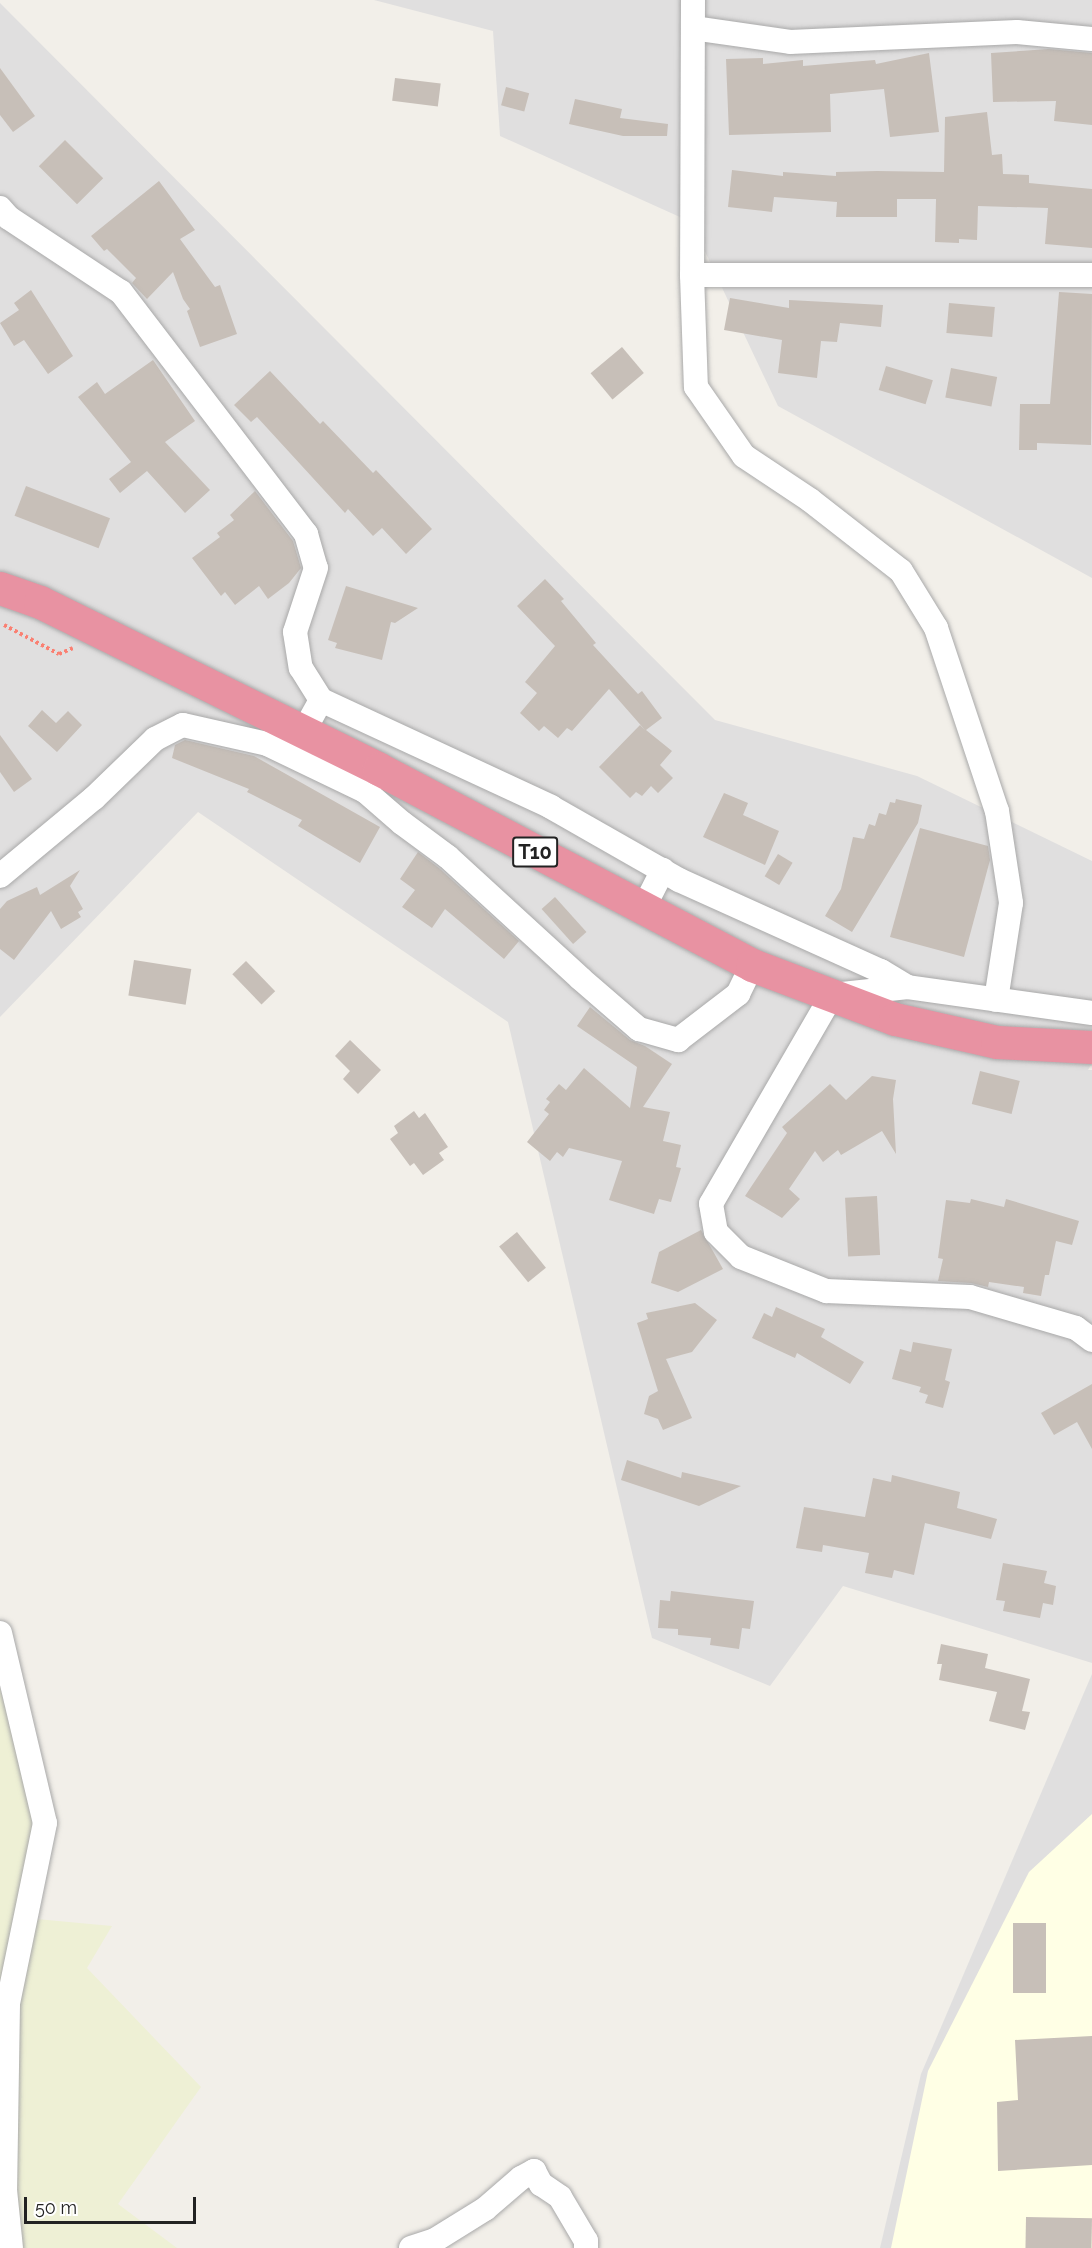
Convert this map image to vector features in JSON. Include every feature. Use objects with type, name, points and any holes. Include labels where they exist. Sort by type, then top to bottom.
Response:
[{"type":"highway","name":"T10","points":[[0,588],[40,602],[303,732],[372,780],[643,909],[752,965],[895,1019],[997,1042],[1092,1047]]},
{"type":"street","points":[[693,0],[692,274],[696,387],[744,456],[810,500],[901,571],[936,628],[998,822],[1011,903],[996,1000]]},
{"type":"street","points":[[693,28],[790,42],[1017,32],[1092,39]]},
{"type":"street","points":[[3,217],[122,292],[306,534],[316,568],[295,632],[301,668],[321,700],[551,807],[663,870],[881,971],[908,987]]},
{"type":"street","points":[[692,274],[1092,275]]},
{"type":"street","points":[[303,732],[321,700]]},
{"type":"street","points":[[0,876],[94,798],[155,740],[183,725],[267,744],[372,780],[402,823],[448,857],[580,980],[639,1029],[678,1040],[738,994],[752,965]]},
{"type":"street","points":[[643,909],[663,870]]},
{"type":"street","points":[[1092,1012],[908,987],[832,995],[711,1204],[716,1232],[741,1257],[826,1291],[970,1296],[1076,1328],[1092,1340]]},
{"type":"street","points":[[0,1633],[45,1823],[8,2004],[5,2190],[11,2248]]},
{"type":"street","points":[[411,2248],[435,2240],[485,2209],[520,2178],[534,2171],[541,2184],[560,2197],[586,2241],[586,2248]]},
{"type":"path","points":[[4,625],[59,654],[73,648],[80,650]]},
{"type":"shaded area","points":[[374,0],[1092,0],[1092,578],[778,406],[691,222],[500,136],[493,31]]},
{"type":"shaded area","points":[[0,3],[715,720],[917,776],[1092,861],[1092,1063],[1088,1070],[1092,1070],[1092,1663],[843,1586],[770,1686],[652,1638],[508,1022],[198,812],[0,1017]]},
{"type":"shaded area","points":[[1092,1674],[1092,2248],[880,2248],[921,2074]]},
{"type":"shaded area","points":[[0,1688],[36,1820],[15,1917],[112,1926],[87,1968],[201,2087],[118,2204],[177,2248],[0,2248]]},
{"type":"shaded area","points":[[1092,1814],[1092,2248],[891,2248],[928,2071],[1029,1872]]},
{"type":"building","points":[[1049,49],[1092,53],[1092,125],[1054,121],[1056,101],[993,102],[991,53]]},
{"type":"building","points":[[929,53],[939,132],[890,137],[884,89],[830,94],[831,132],[729,135],[726,59],[763,58],[763,64],[803,60],[803,66],[875,60],[876,64]]},
{"type":"building","points":[[0,68],[35,116],[13,132],[0,115]]},
{"type":"building","points":[[395,78],[441,84],[438,106],[392,101]]},
{"type":"building","points":[[506,87],[529,93],[524,112],[501,105]]},
{"type":"building","points":[[575,99],[622,109],[620,118],[668,124],[667,136],[623,136],[569,124]]},
{"type":"building","points":[[987,112],[992,155],[1002,154],[1003,174],[1029,175],[1029,183],[1092,189],[1092,248],[1045,244],[1048,208],[978,206],[977,240],[959,239],[959,243],[935,242],[936,199],[897,199],[897,217],[836,217],[837,202],[774,197],[772,212],[728,207],[732,170],[783,176],[783,172],[836,176],[836,172],[944,172],[945,117]]},
{"type":"building","points":[[65,140],[103,178],[77,204],[39,166]]},
{"type":"building","points":[[159,181],[195,230],[180,239],[215,287],[220,285],[237,334],[200,347],[187,311],[190,309],[183,299],[173,272],[147,299],[132,283],[136,278],[107,249],[104,251],[91,236]]},
{"type":"building","points":[[31,290],[73,356],[48,374],[24,340],[14,346],[0,323],[19,310],[14,303]]},
{"type":"building","points":[[1059,292],[1092,294],[1091,445],[1037,443],[1037,450],[1019,450],[1020,404],[1050,404]]},
{"type":"building","points":[[730,298],[789,308],[789,300],[883,305],[881,327],[840,323],[837,342],[821,341],[817,378],[778,373],[782,340],[724,330]]},
{"type":"building","points":[[949,303],[995,307],[992,337],[946,333]]},
{"type":"building","points":[[622,347],[644,373],[612,399],[591,373]]},
{"type":"building","points":[[153,360],[195,421],[165,442],[210,490],[185,513],[147,471],[120,493],[109,479],[131,462],[78,397],[97,382],[105,394]]},
{"type":"building","points":[[886,366],[933,380],[926,404],[879,390]]},
{"type":"building","points":[[951,368],[997,377],[991,406],[945,397]]},
{"type":"building","points":[[270,371],[320,424],[323,421],[373,473],[376,470],[432,529],[406,554],[382,528],[373,536],[348,509],[345,513],[257,417],[251,422],[234,405]]},
{"type":"building","points":[[26,486],[110,518],[99,548],[15,516]]},
{"type":"building","points":[[255,491],[293,541],[301,568],[289,583],[268,599],[259,586],[235,605],[225,592],[221,596],[192,558],[220,537],[217,533],[234,520],[230,515]]},
{"type":"building","points":[[545,579],[564,599],[561,601],[596,643],[593,645],[638,694],[642,691],[662,718],[646,730],[672,751],[660,765],[673,778],[658,793],[651,786],[642,796],[636,792],[630,798],[599,767],[640,725],[645,730],[609,689],[572,731],[567,728],[558,738],[544,726],[539,731],[520,713],[537,693],[525,682],[555,646],[517,606]]},
{"type":"building","points":[[346,586],[418,608],[395,623],[391,622],[382,660],[335,648],[337,643],[328,640]]},
{"type":"building","points":[[42,710],[56,723],[68,711],[82,725],[57,752],[28,726]]},
{"type":"building","points":[[0,735],[32,779],[14,792],[0,772]]},
{"type":"building","points":[[185,740],[254,756],[380,827],[360,863],[298,826],[302,820],[247,792],[249,789],[172,758],[175,745]]},
{"type":"building","points":[[724,793],[748,803],[743,815],[779,831],[765,865],[703,837]]},
{"type":"building","points":[[896,799],[922,805],[918,823],[852,932],[825,916],[841,889],[853,837],[864,839],[869,824],[875,826],[879,813],[886,815],[890,802],[895,803]]},
{"type":"building","points":[[920,828],[988,846],[990,860],[964,957],[890,937]]},
{"type":"building","points":[[418,852],[439,868],[519,941],[504,959],[445,909],[432,928],[402,907],[415,890],[400,879]]},
{"type":"building","points":[[778,854],[793,863],[779,885],[765,876]]},
{"type":"building","points":[[80,870],[70,886],[83,909],[78,912],[81,917],[61,929],[51,911],[14,960],[0,949],[0,909],[7,901],[37,887],[40,895]]},
{"type":"building","points":[[555,897],[586,932],[573,944],[542,909]]},
{"type":"building","points":[[134,960],[191,969],[186,1005],[128,996]]},
{"type":"building","points":[[246,961],[275,991],[262,1004],[232,974]]},
{"type":"building","points":[[590,1007],[630,1040],[645,1046],[672,1064],[643,1107],[670,1112],[663,1141],[681,1145],[676,1167],[681,1168],[671,1202],[659,1199],[654,1214],[609,1200],[622,1161],[569,1148],[563,1157],[557,1152],[550,1161],[527,1142],[549,1114],[544,1110],[550,1102],[546,1099],[559,1084],[566,1090],[584,1068],[630,1108],[637,1067],[577,1026]]},
{"type":"building","points":[[350,1040],[381,1070],[358,1094],[343,1079],[350,1071],[335,1056]]},
{"type":"building","points":[[980,1071],[1020,1081],[1012,1114],[972,1104]]},
{"type":"building","points":[[872,1076],[896,1080],[893,1099],[896,1154],[882,1131],[841,1155],[838,1150],[823,1162],[815,1151],[789,1189],[800,1199],[782,1218],[745,1196],[787,1133],[782,1127],[830,1084],[846,1100]]},
{"type":"building","points":[[414,1111],[419,1118],[425,1113],[448,1147],[439,1153],[444,1160],[423,1175],[414,1163],[410,1166],[390,1139],[398,1133],[394,1126]]},
{"type":"building","points":[[877,1196],[880,1255],[848,1257],[845,1198]]},
{"type":"building","points":[[971,1199],[1004,1207],[1006,1199],[1079,1221],[1072,1245],[1056,1241],[1049,1275],[1045,1275],[1041,1296],[1023,1293],[1024,1287],[989,1282],[988,1287],[971,1283],[938,1281],[943,1259],[938,1258],[946,1200],[970,1203]]},
{"type":"building","points":[[701,1230],[723,1269],[678,1292],[651,1283],[659,1252]]},
{"type":"building","points":[[517,1232],[546,1268],[528,1282],[499,1246]]},
{"type":"building","points":[[695,1303],[717,1320],[692,1352],[666,1359],[692,1418],[663,1430],[658,1419],[644,1414],[649,1396],[658,1391],[637,1323],[648,1319],[646,1313]]},
{"type":"building","points":[[776,1307],[825,1329],[821,1337],[864,1362],[850,1384],[797,1353],[795,1358],[752,1338],[764,1313],[772,1317]]},
{"type":"building","points":[[913,1342],[952,1349],[945,1380],[950,1382],[943,1408],[925,1403],[928,1395],[919,1392],[921,1387],[892,1379],[900,1349],[911,1352]]},
{"type":"building","points":[[1092,1384],[1092,1449],[1077,1422],[1054,1435],[1041,1413]]},
{"type":"building","points":[[627,1460],[681,1478],[682,1472],[741,1486],[699,1506],[621,1480]]},
{"type":"building","points":[[892,1475],[960,1492],[957,1508],[997,1519],[991,1539],[925,1523],[914,1575],[894,1570],[892,1578],[865,1573],[869,1553],[823,1545],[822,1552],[796,1548],[804,1507],[865,1517],[873,1478],[891,1482]]},
{"type":"building","points":[[1003,1563],[1047,1571],[1044,1583],[1056,1586],[1053,1605],[1043,1603],[1040,1618],[1003,1611],[1005,1601],[996,1600]]},
{"type":"building","points":[[671,1591],[754,1601],[750,1629],[742,1628],[739,1649],[710,1645],[711,1638],[678,1635],[678,1629],[658,1628],[660,1600],[670,1601]]},
{"type":"building","points":[[941,1644],[988,1654],[985,1668],[1030,1679],[1022,1711],[1030,1712],[1025,1730],[989,1721],[997,1692],[939,1680],[942,1664],[937,1664]]},
{"type":"building","points":[[1013,1923],[1046,1923],[1046,1993],[1013,1993]]},
{"type":"building","points":[[1092,2036],[1092,2165],[998,2171],[997,2102],[1018,2100],[1015,2040]]},
{"type":"building","points":[[1026,2217],[1092,2218],[1091,2248],[1025,2248]]}]
